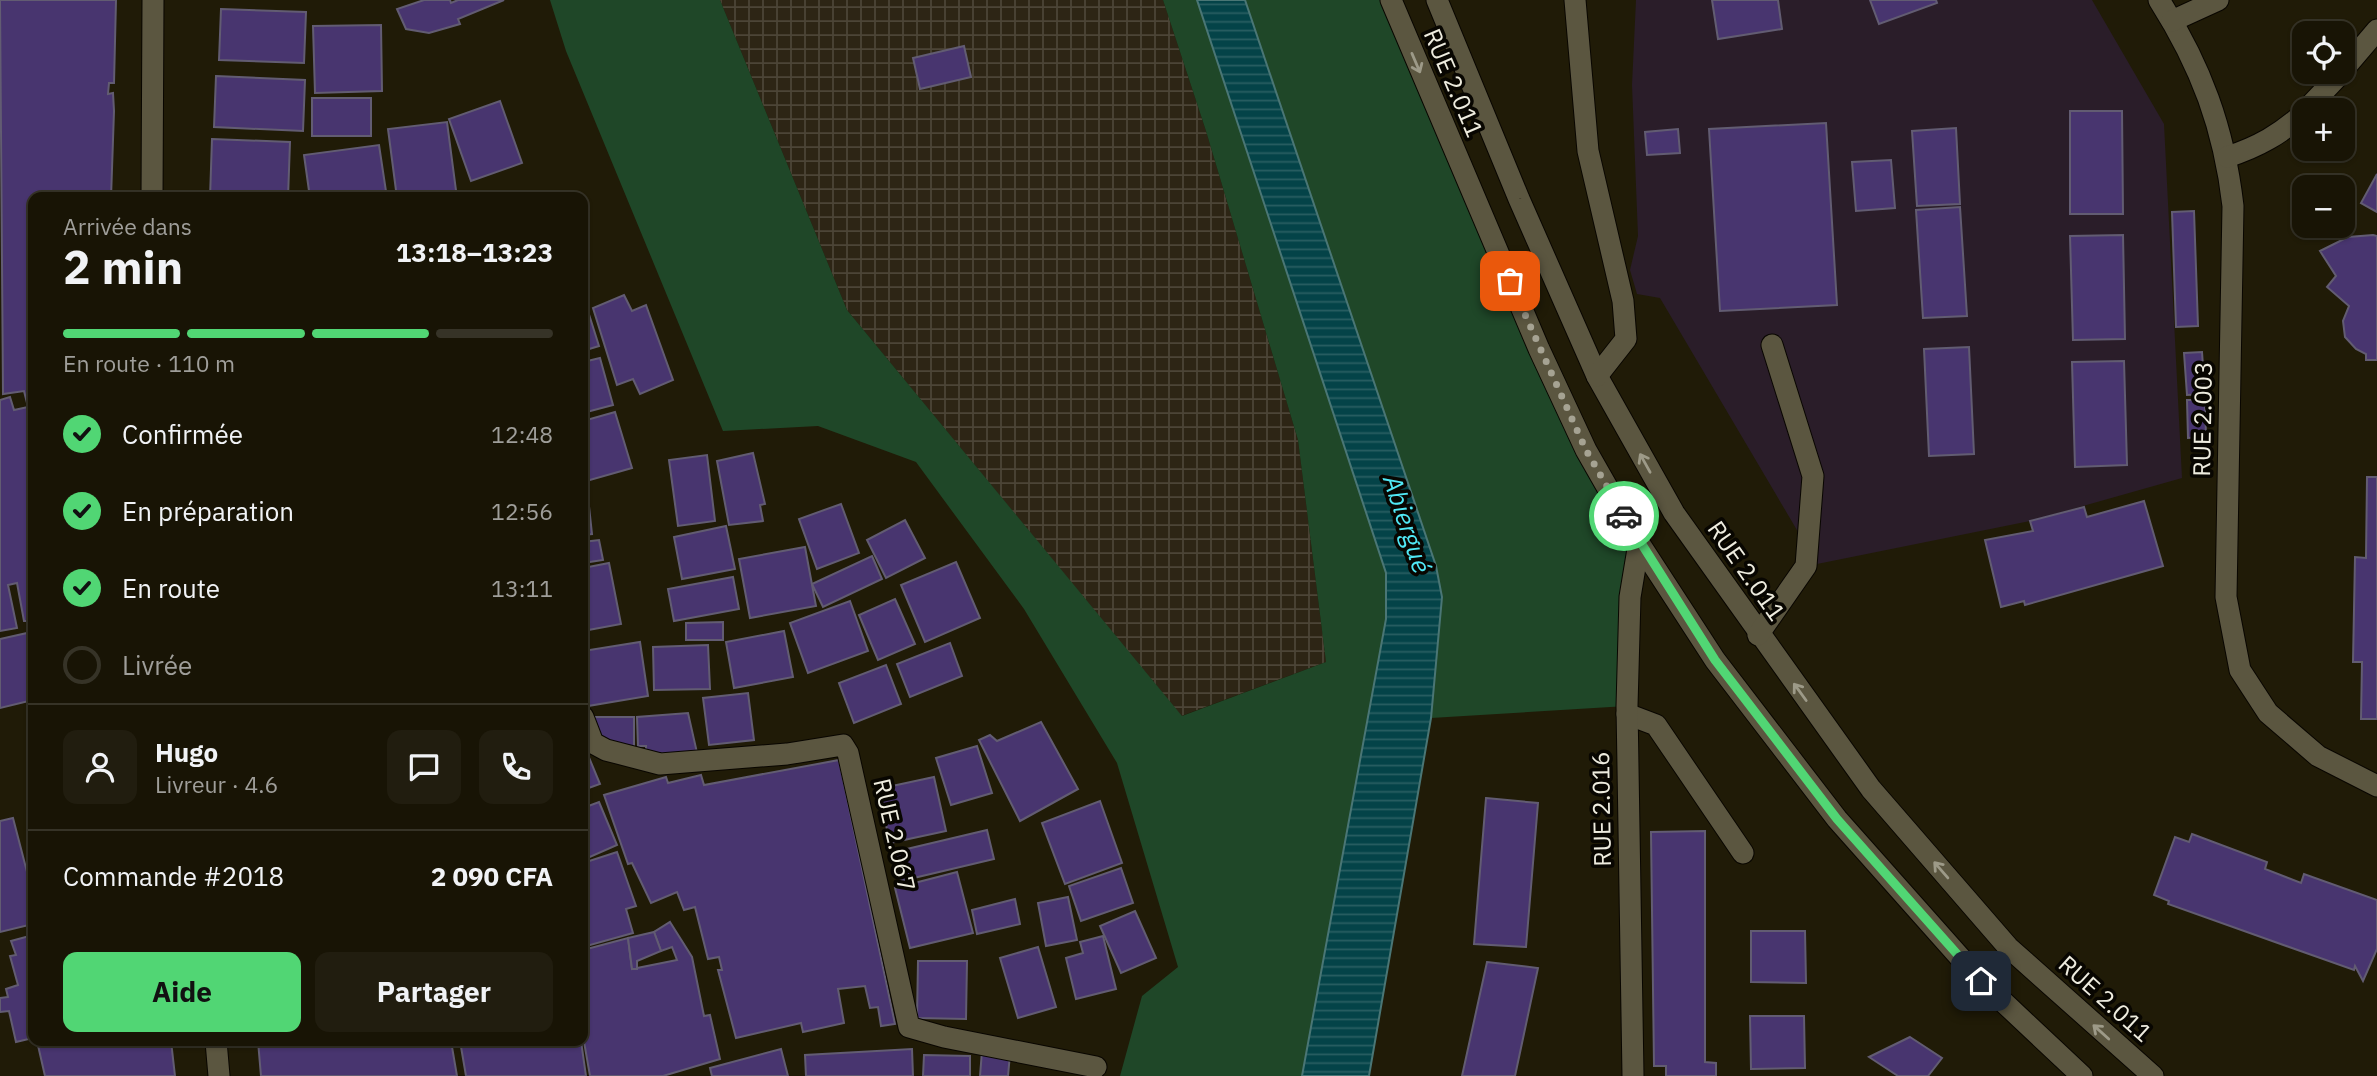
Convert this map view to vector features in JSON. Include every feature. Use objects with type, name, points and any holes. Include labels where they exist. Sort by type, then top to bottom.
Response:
[{"type":"street","points":[[152,192],[153,0]]},
{"type":"street","name":"RUE 2.011","points":[[1391,0],[1545,362],[1586,450],[1639,543],[1715,660],[1837,819],[1981,981],[2082,1076]]},
{"type":"street","name":"RUE 2.011","points":[[1437,0],[1518,199],[1597,376],[1674,513],[1758,635],[1871,789],[2008,947],[2153,1076]]},
{"type":"street","points":[[1575,0],[1588,151],[1623,301],[1626,339],[1597,376]]},
{"type":"street","name":"RUE 2.003","points":[[2159,0],[2207,90],[2228,157],[2233,206],[2226,597],[2240,670],[2268,713],[2318,756],[2377,786]]},
{"type":"street","points":[[2172,21],[2218,0]]},
{"type":"street","points":[[2355,56],[2377,30]]},
{"type":"street","points":[[2317,98],[2330,84]]},
{"type":"street","points":[[2228,157],[2254,148],[2283,132],[2292,123]]},
{"type":"street","points":[[1758,635],[1806,566],[1813,476],[1772,345]]},
{"type":"street","name":"RUE 2.016","points":[[1633,1076],[1627,714],[1630,597],[1639,543]]},
{"type":"street","points":[[1627,714],[1656,724],[1743,853]]},
{"type":"street","name":"RUE 2.067","points":[[588,730],[593,743],[607,750],[660,764],[787,754],[843,745],[848,753],[867,826],[909,1027],[944,1037],[1096,1067]]},
{"type":"street","points":[[216,1046],[219,1076]]},
{"type":"shaded area","points":[[720,0],[1163,0],[1206,131],[1298,440],[1326,662],[1181,716],[847,310]]},
{"type":"shaded area","points":[[1636,0],[2092,0],[2164,124],[2182,478],[2030,521],[1817,564],[1660,298],[1637,294],[1630,270],[1638,236],[1632,85]]},
{"type":"green space","points":[[550,0],[720,0],[847,310],[1182,716],[1326,662],[1298,440],[1206,131],[1163,0],[1197,0],[1386,573],[1386,619],[1302,1076],[1120,1076],[1142,996],[1178,967],[1117,763],[1024,609],[916,462],[818,426],[723,431],[566,51]]},
{"type":"green space","points":[[1245,0],[1391,0],[1639,543],[1627,706],[1431,718],[1442,597],[1436,566]]},
{"type":"water","name":"Abiergué","points":[[1197,0],[1245,0],[1436,566],[1442,597],[1431,718],[1369,1076],[1302,1076],[1386,619],[1386,573]]},
{"type":"building","points":[[0,0],[116,0],[114,83],[109,83],[108,94],[113,93],[114,111],[111,192],[28,192],[28,407],[24,391],[3,394]]},
{"type":"building","points":[[424,0],[450,0],[451,3],[458,0],[504,0],[458,19],[460,24],[429,33],[406,29],[397,9]]},
{"type":"building","points":[[1712,0],[1778,0],[1782,29],[1718,39]]},
{"type":"building","points":[[1870,0],[1936,0],[1937,3],[1879,24]]},
{"type":"building","points":[[221,9],[306,12],[304,63],[219,60]]},
{"type":"building","points":[[381,25],[382,91],[315,93],[313,26]]},
{"type":"building","points":[[964,46],[971,77],[920,89],[913,58]]},
{"type":"building","points":[[216,76],[305,80],[303,131],[214,127]]},
{"type":"building","points":[[312,98],[371,98],[371,136],[312,136]]},
{"type":"building","points":[[500,101],[522,163],[471,181],[449,119]]},
{"type":"building","points":[[2070,111],[2122,111],[2123,214],[2070,214]]},
{"type":"building","points":[[447,122],[456,192],[396,192],[388,129]]},
{"type":"building","points":[[1826,123],[1837,305],[1720,311],[1709,129]]},
{"type":"building","points":[[1956,128],[1960,204],[1917,206],[1912,131]]},
{"type":"building","points":[[1678,129],[1680,153],[1647,155],[1645,132]]},
{"type":"building","points":[[212,139],[290,142],[288,192],[210,192]]},
{"type":"building","points":[[379,145],[386,192],[309,192],[304,155]]},
{"type":"building","points":[[1891,160],[1895,208],[1856,211],[1852,162]]},
{"type":"building","points":[[2377,174],[2377,212],[2361,203]]},
{"type":"building","points":[[1960,207],[1967,316],[1923,318],[1916,210]]},
{"type":"building","points":[[2194,211],[2198,326],[2176,327],[2172,212]]},
{"type":"building","points":[[2123,235],[2125,339],[2073,340],[2070,236]]},
{"type":"building","points":[[2355,236],[2377,236],[2377,360],[2366,360],[2366,354],[2356,349],[2345,337],[2343,321],[2349,306],[2327,287],[2336,276],[2320,251]]},
{"type":"building","points":[[624,295],[632,311],[646,305],[673,380],[640,394],[633,379],[617,385],[593,308]]},
{"type":"building","points":[[588,311],[599,346],[588,349]]},
{"type":"building","points":[[1969,347],[1974,454],[1929,456],[1924,349]]},
{"type":"building","points":[[2202,352],[2205,394],[2187,395],[2184,353]]},
{"type":"building","points":[[600,358],[613,405],[588,412],[588,361]]},
{"type":"building","points":[[2124,361],[2127,465],[2075,467],[2072,362]]},
{"type":"building","points":[[10,397],[14,410],[28,407],[28,621],[24,621],[17,583],[8,585],[17,628],[0,631],[0,400]]},
{"type":"building","points":[[2187,400],[2205,400],[2206,437],[2188,438]]},
{"type":"building","points":[[615,412],[632,468],[588,481],[588,420]]},
{"type":"building","points":[[753,453],[765,504],[760,505],[763,521],[729,525],[717,461]]},
{"type":"building","points":[[707,455],[715,521],[678,526],[669,460]]},
{"type":"building","points":[[2367,477],[2377,477],[2377,719],[2361,719],[2362,662],[2353,662],[2355,557],[2366,558]]},
{"type":"building","points":[[588,497],[592,534],[588,534]]},
{"type":"building","points":[[2144,501],[2163,566],[2025,605],[2024,601],[2001,607],[1985,540],[2033,531],[2030,521],[2084,507],[2087,517]]},
{"type":"building","points":[[841,504],[859,553],[817,569],[799,519]]},
{"type":"building","points":[[905,520],[925,558],[886,578],[867,540]]},
{"type":"building","points":[[726,526],[735,569],[682,579],[674,537]]},
{"type":"building","points":[[599,540],[603,560],[588,562],[588,541]]},
{"type":"building","points":[[805,547],[816,606],[750,618],[739,559]]},
{"type":"building","points":[[872,556],[882,579],[823,607],[812,584]]},
{"type":"building","points":[[956,562],[980,618],[925,642],[901,585]]},
{"type":"building","points":[[609,563],[621,624],[588,630],[588,567]]},
{"type":"building","points":[[733,577],[739,609],[674,621],[668,589]]},
{"type":"building","points":[[895,599],[915,644],[878,660],[859,615]]},
{"type":"building","points":[[850,601],[868,651],[808,673],[790,623]]},
{"type":"building","points":[[723,622],[723,640],[686,640],[686,623]]},
{"type":"building","points":[[784,631],[793,677],[734,688],[726,642]]},
{"type":"building","points":[[27,633],[28,638],[28,701],[0,708],[0,639]]},
{"type":"building","points":[[640,642],[648,696],[588,706],[588,650]]},
{"type":"building","points":[[950,643],[962,676],[910,697],[897,664]]},
{"type":"building","points":[[708,645],[710,689],[654,690],[653,647]]},
{"type":"building","points":[[886,665],[901,704],[854,723],[839,683]]},
{"type":"building","points":[[748,693],[754,740],[709,745],[703,698]]},
{"type":"building","points":[[688,713],[698,757],[646,752],[646,746],[638,746],[637,717]]},
{"type":"building","points":[[592,717],[634,717],[634,746],[622,746],[592,736]]},
{"type":"building","points":[[1041,722],[1078,789],[1020,821],[979,740],[990,735],[997,741]]},
{"type":"building","points":[[977,746],[992,793],[951,805],[936,758]]},
{"type":"building","points":[[588,755],[600,784],[588,788]]},
{"type":"building","points":[[839,760],[895,1024],[881,1026],[878,1007],[870,1008],[865,986],[838,989],[844,1023],[803,1032],[801,1023],[736,1038],[718,970],[722,970],[719,957],[708,959],[695,907],[684,910],[677,892],[651,903],[632,863],[628,864],[604,795],[666,777],[668,783],[701,775],[704,785]]},
{"type":"building","points":[[934,777],[946,831],[890,843],[878,789]]},
{"type":"building","points":[[1486,798],[1538,803],[1526,947],[1474,944]]},
{"type":"building","points":[[1100,801],[1122,863],[1065,884],[1042,823]]},
{"type":"building","points":[[599,802],[617,845],[588,858],[588,806]]},
{"type":"building","points":[[13,818],[28,876],[28,925],[0,932],[0,821]]},
{"type":"building","points":[[987,830],[994,859],[901,881],[894,852]]},
{"type":"building","points":[[1705,831],[1705,1062],[1716,1063],[1716,1076],[1666,1076],[1666,1066],[1654,1066],[1651,832]]},
{"type":"building","points":[[2192,834],[2267,862],[2265,869],[2301,883],[2304,874],[2377,900],[2377,949],[2363,981],[2355,966],[2354,970],[2168,904],[2169,901],[2154,895],[2175,837],[2189,842]]},
{"type":"building","points":[[617,852],[636,906],[626,909],[633,933],[588,946],[588,861]]},
{"type":"building","points":[[1121,868],[1133,903],[1081,921],[1069,886]]},
{"type":"building","points":[[957,872],[973,933],[910,948],[895,888]]},
{"type":"building","points":[[1068,897],[1077,940],[1046,946],[1038,903]]},
{"type":"building","points":[[1015,899],[1020,924],[977,934],[972,910]]},
{"type":"building","points":[[1135,911],[1156,958],[1121,973],[1100,926]]},
{"type":"building","points":[[670,922],[692,957],[704,1016],[710,1015],[720,1059],[663,1076],[590,1076],[585,1046],[588,1046],[588,949],[628,938],[632,969],[677,960],[672,947],[661,951],[654,932]]},
{"type":"building","points":[[1751,931],[1805,931],[1806,983],[1751,982]]},
{"type":"building","points":[[654,932],[661,951],[637,961],[637,969],[632,969],[628,938]]},
{"type":"building","points":[[28,936],[28,1039],[16,1042],[9,1011],[0,1012],[0,998],[8,997],[6,989],[18,985],[10,956],[16,955],[11,941]]},
{"type":"building","points":[[1103,936],[1116,989],[1076,999],[1066,958],[1083,953],[1080,942]]},
{"type":"building","points":[[1038,947],[1056,1007],[1018,1018],[1000,958]]},
{"type":"building","points":[[918,961],[967,961],[966,1019],[917,1018]]},
{"type":"building","points":[[1487,962],[1538,968],[1515,1076],[1462,1076]]},
{"type":"building","points":[[1750,1016],[1804,1016],[1805,1068],[1751,1069]]},
{"type":"building","points":[[1910,1037],[1942,1058],[1928,1076],[1898,1076],[1869,1057]]},
{"type":"building","points":[[38,1046],[172,1046],[175,1076],[45,1076]]},
{"type":"building","points":[[258,1046],[452,1046],[457,1076],[261,1076]]},
{"type":"building","points":[[461,1046],[582,1046],[586,1076],[466,1076]]},
{"type":"building","points":[[781,1049],[788,1076],[712,1076],[710,1068]]},
{"type":"building","points":[[912,1049],[913,1076],[806,1076],[805,1055]]},
{"type":"building","points":[[982,1051],[1010,1054],[1008,1076],[980,1076]]},
{"type":"building","points":[[924,1055],[970,1056],[970,1076],[923,1076]]},
{"type":"way so far","points":[[1510,281],[1586,450],[1624,516]]},
{"type":"route","points":[[1624,516],[1715,660],[1837,819],[1981,981]]}]
